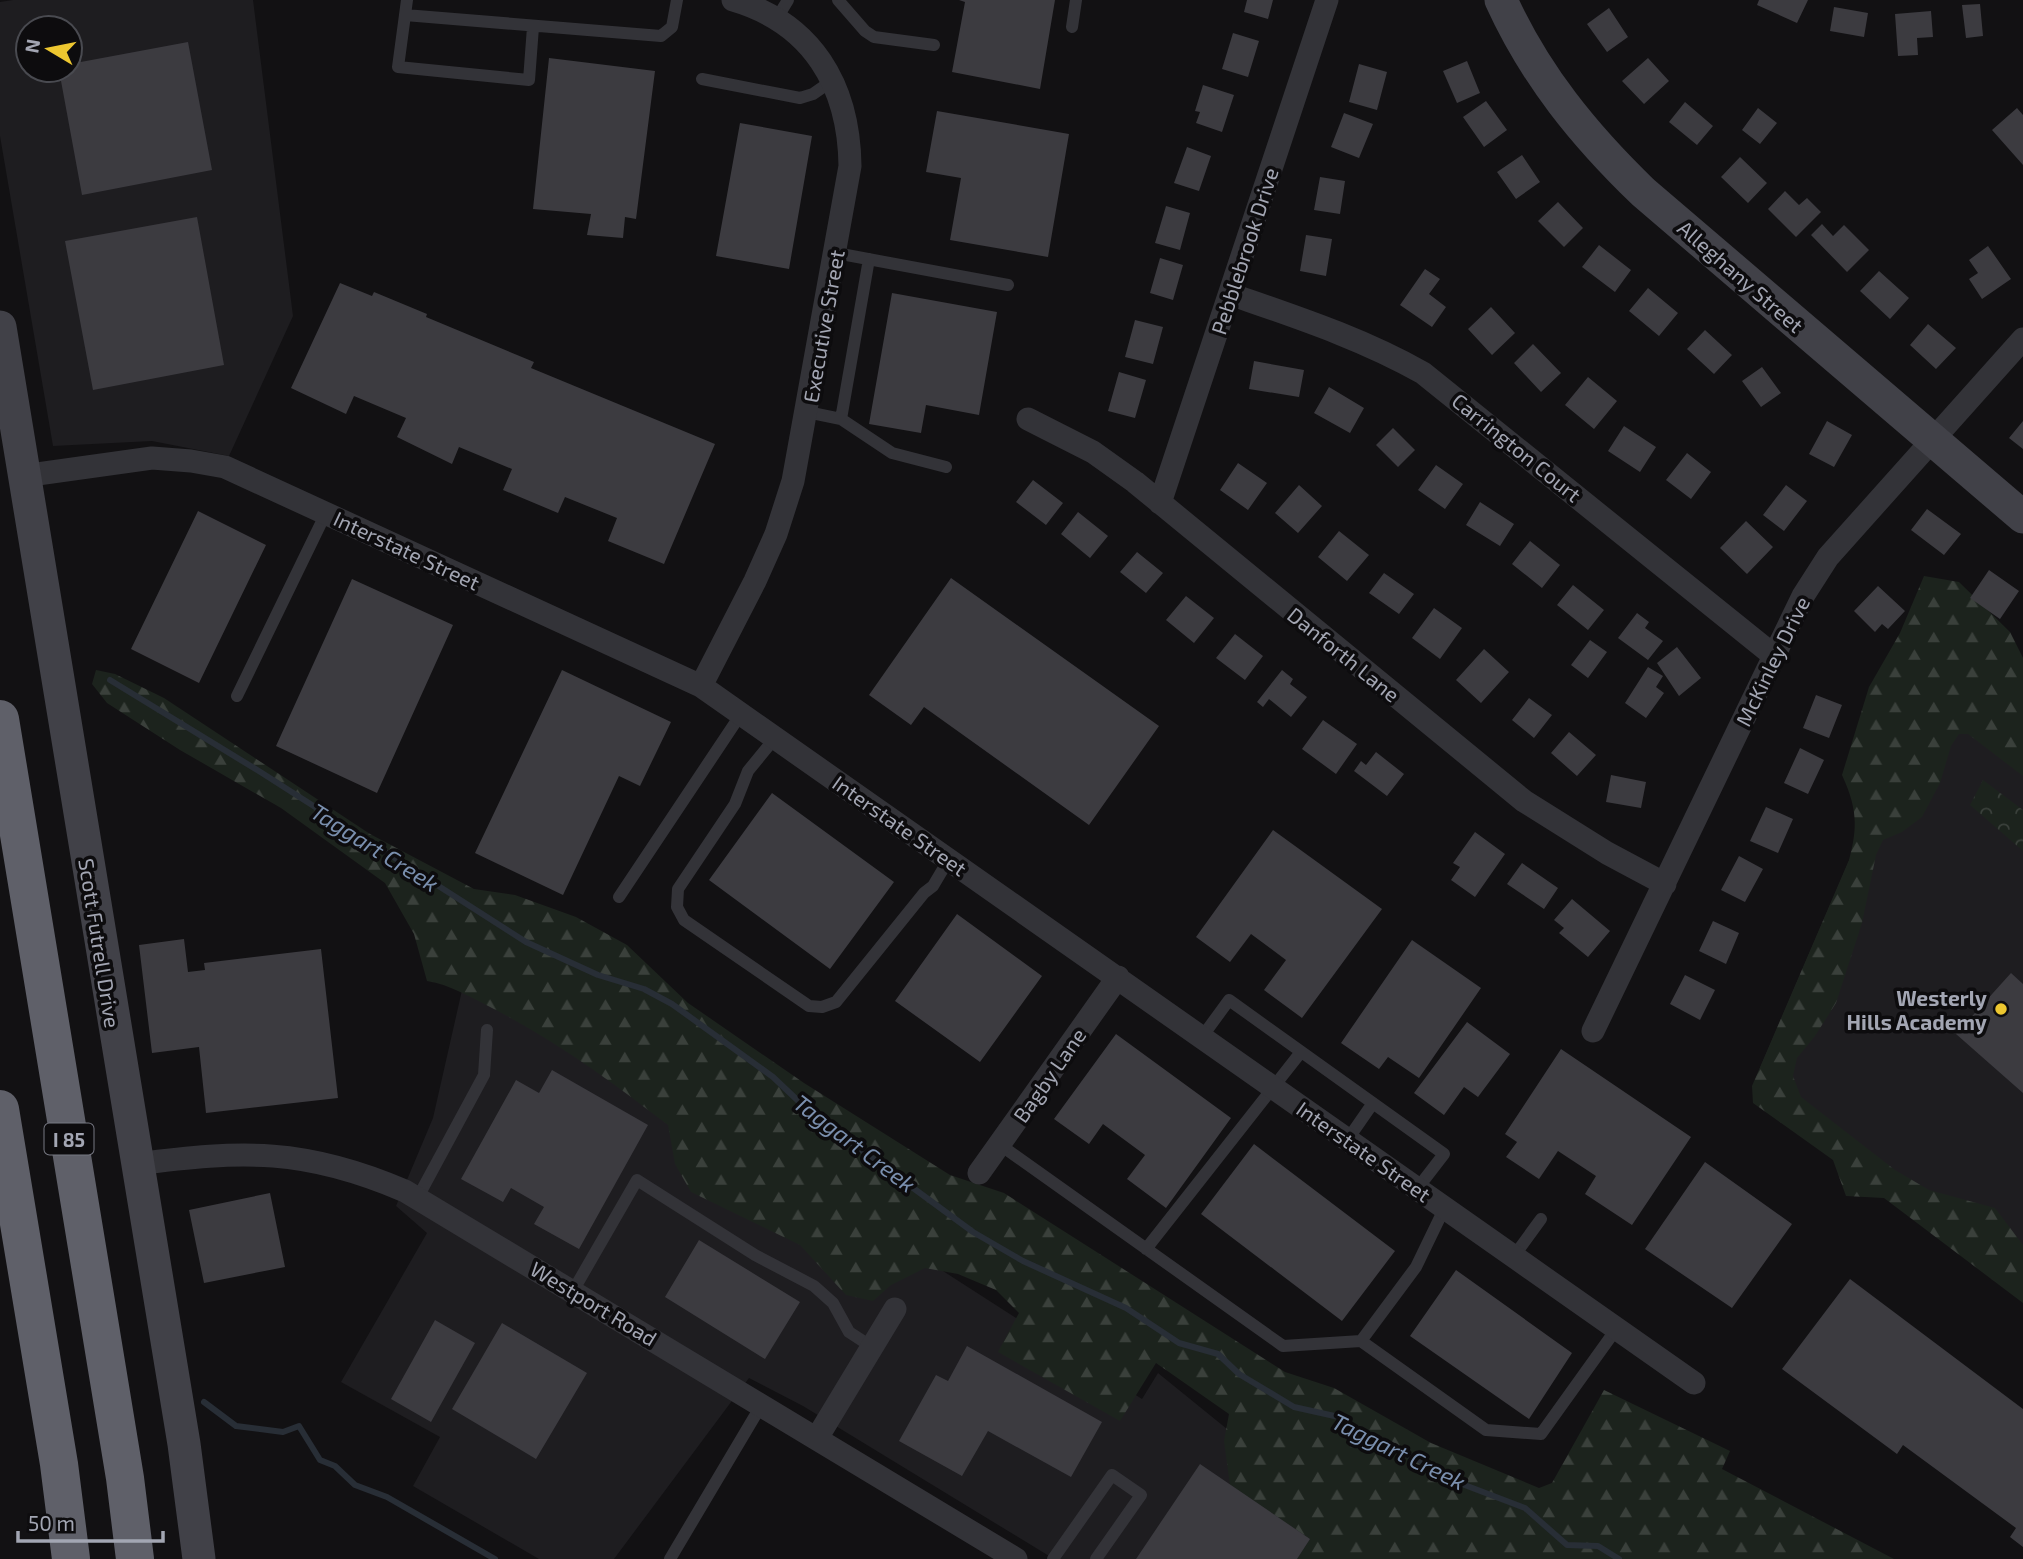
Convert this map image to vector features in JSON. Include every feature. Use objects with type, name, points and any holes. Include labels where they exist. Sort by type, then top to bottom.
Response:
[{"type":"highway","name":"I 85","points":[[0,719],[125,1478],[135,1559]]},
{"type":"highway","points":[[0,1109],[59,1464],[71,1559]]},
{"type":"street","name":"Executive Street","points":[[701,686],[739,615],[776,534],[793,481],[836,253],[850,156],[844,107],[833,80],[783,9],[733,0]]},
{"type":"street","name":"Pebblebrook Drive","points":[[1160,503],[1327,0]]},
{"type":"street","name":"Alleghany Street","points":[[1501,0],[1544,79],[1602,152],[1643,192],[2023,517]]},
{"type":"street","name":"Carrington Court","points":[[1230,294],[1333,329],[1379,348],[1423,373],[1773,655]]},
{"type":"street","name":"Scott Futrell Drive","points":[[0,327],[184,1444],[199,1559]]},
{"type":"street","name":"McKinley Drive","points":[[1593,1031],[1803,596],[1828,557],[2023,339]]},
{"type":"street","name":"Danforth Lane","points":[[1028,419],[1093,452],[1160,503],[1524,801],[1607,853],[1665,884]]},
{"type":"street","name":"Interstate Street","points":[[23,476],[152,458],[191,461],[241,473],[701,686],[1694,1383]]},
{"type":"street","name":"Bagby Lane","points":[[979,1173],[1118,977]]},
{"type":"street","name":"Westport Road","points":[[137,1164],[213,1154],[286,1155],[364,1174],[417,1199],[573,1291],[1016,1559]]},
{"type":"street","points":[[817,1438],[895,1309]]},
{"type":"lane","points":[[407,0],[398,67],[529,80],[533,27]]},
{"type":"lane","points":[[405,15],[661,36],[672,27],[677,0]]},
{"type":"lane","points":[[838,0],[865,31],[874,37],[934,45]]},
{"type":"lane","points":[[1072,27],[1076,0]]},
{"type":"lane","points":[[702,79],[800,98],[813,94],[833,80]]},
{"type":"lane","points":[[836,253],[1008,285]]},
{"type":"lane","points":[[841,419],[869,260]]},
{"type":"lane","points":[[807,412],[841,419],[892,453],[946,467]]},
{"type":"lane","points":[[237,695],[326,513]]},
{"type":"lane","points":[[619,897],[740,714]]},
{"type":"lane","points":[[775,738],[748,771],[735,804],[682,881],[677,907],[684,920],[809,1006],[822,1007],[836,1002],[923,893],[933,886],[949,859]]},
{"type":"lane","points":[[1202,1037],[1229,1000],[1444,1154],[1417,1189]]},
{"type":"lane","points":[[417,1199],[484,1075],[487,1030]]},
{"type":"lane","points":[[1146,1249],[1301,1052]]},
{"type":"lane","points":[[1348,1139],[1373,1103]]},
{"type":"lane","points":[[999,1144],[1283,1346],[1360,1341],[1486,1430],[1541,1434],[1617,1328]]},
{"type":"lane","points":[[573,1291],[637,1180],[755,1255],[814,1286],[833,1303],[849,1332],[872,1347]]},
{"type":"lane","points":[[1360,1341],[1416,1267],[1445,1207]]},
{"type":"lane","points":[[1514,1256],[1541,1219]]},
{"type":"lane","points":[[670,1559],[762,1404]]},
{"type":"lane","points":[[1053,1559],[1112,1475],[1140,1495],[1096,1559]]},
{"type":"shaded area","points":[[253,0],[293,316],[229,456],[152,441],[53,446],[0,136],[0,2]]},
{"type":"shaded area","points":[[1934,663],[2023,737],[2023,1297],[1756,1077]]},
{"type":"shaded area","points":[[465,977],[901,1244],[1142,1399],[1158,1373],[1387,1559],[1054,1559],[803,1406],[749,1378],[614,1559],[539,1559],[413,1486],[440,1437],[341,1382],[427,1233],[396,1206],[433,1118]]},
{"type":"green space","points":[[1924,576],[1959,582],[2010,632],[2023,658],[2023,776],[1968,734],[1959,734],[1951,746],[1940,783],[1922,817],[1902,832],[1883,840],[1876,855],[1862,923],[1836,1003],[1797,1058],[1793,1076],[1801,1097],[1895,1170],[1929,1190],[1995,1208],[2023,1245],[2023,1303],[1884,1198],[1846,1196],[1833,1160],[1753,1103],[1752,1086],[1849,860],[1855,827],[1851,797],[1842,775],[1869,687],[1900,633]]},
{"type":"green space","points":[[96,670],[115,674],[164,698],[370,834],[474,889],[515,895],[576,917],[627,945],[688,1003],[804,1083],[950,1175],[1004,1193],[1285,1372],[1334,1388],[1431,1443],[1539,1488],[1552,1483],[1604,1390],[1730,1451],[1722,1469],[1894,1559],[1297,1559],[1310,1539],[1230,1485],[1224,1441],[1229,1414],[1156,1363],[1120,1421],[998,1352],[1019,1313],[996,1290],[958,1274],[925,1268],[891,1285],[873,1301],[846,1295],[800,1245],[691,1192],[675,1164],[668,1125],[647,1109],[583,1062],[515,1020],[460,992],[427,981],[414,934],[385,883],[281,808],[180,750],[107,703],[92,684]]},
{"type":"green space","points":[[1983,780],[2023,810],[2023,851],[1970,805]]},
{"type":"building","points":[[959,0],[1055,0],[1040,89],[952,72],[965,2]]},
{"type":"building","points":[[1247,0],[1273,0],[1268,19],[1244,12]]},
{"type":"building","points":[[1759,0],[1808,0],[1797,23],[1757,5]]},
{"type":"building","points":[[1980,4],[1983,36],[1966,38],[1962,5]]},
{"type":"building","points":[[1834,7],[1868,13],[1864,37],[1830,31]]},
{"type":"building","points":[[1609,8],[1628,37],[1607,52],[1587,24]]},
{"type":"building","points":[[1931,11],[1933,37],[1917,38],[1918,55],[1898,56],[1895,14]]},
{"type":"building","points":[[1233,33],[1259,41],[1248,77],[1222,69]]},
{"type":"building","points":[[188,42],[212,170],[82,195],[62,84],[84,84],[84,61]]},
{"type":"building","points":[[549,58],[655,71],[636,219],[625,217],[623,238],[587,235],[591,214],[533,209]]},
{"type":"building","points":[[1648,58],[1669,81],[1644,104],[1622,81]]},
{"type":"building","points":[[1467,61],[1480,93],[1457,103],[1443,71]]},
{"type":"building","points":[[1359,64],[1387,72],[1377,110],[1349,102]]},
{"type":"building","points":[[1203,85],[1234,95],[1222,132],[1196,123],[1200,112],[1195,111]]},
{"type":"building","points":[[1486,101],[1507,130],[1484,147],[1463,117]]},
{"type":"building","points":[[1685,102],[1713,126],[1697,145],[1669,122]]},
{"type":"building","points":[[1758,108],[1777,123],[1760,144],[1742,130]]},
{"type":"building","points":[[2017,108],[2023,115],[2023,165],[1992,130]]},
{"type":"building","points":[[937,111],[1069,134],[1048,257],[950,240],[961,178],[926,172]]},
{"type":"building","points":[[1344,113],[1373,124],[1359,158],[1331,147]]},
{"type":"building","points":[[740,123],[812,136],[789,269],[716,256]]},
{"type":"building","points":[[1187,147],[1211,156],[1199,191],[1174,183]]},
{"type":"building","points":[[1522,155],[1540,182],[1516,199],[1497,172]]},
{"type":"building","points":[[1740,157],[1767,183],[1748,203],[1721,177]]},
{"type":"building","points":[[1320,177],[1345,181],[1340,214],[1314,210]]},
{"type":"building","points":[[1785,191],[1799,205],[1807,198],[1821,212],[1796,237],[1768,209]]},
{"type":"building","points":[[1558,202],[1583,228],[1564,247],[1538,221]]},
{"type":"building","points":[[1166,206],[1190,213],[1180,250],[1155,243]]},
{"type":"building","points":[[197,217],[224,365],[93,390],[65,241]]},
{"type":"building","points":[[1822,224],[1833,236],[1844,225],[1869,250],[1847,272],[1811,235]]},
{"type":"building","points":[[1306,235],[1332,239],[1326,276],[1300,271]]},
{"type":"building","points":[[1599,245],[1631,270],[1615,292],[1582,267]]},
{"type":"building","points":[[1988,246],[2011,279],[1982,299],[1969,279],[1978,273],[1969,260]]},
{"type":"building","points":[[1160,258],[1183,265],[1173,300],[1150,293]]},
{"type":"building","points":[[1425,269],[1440,279],[1429,294],[1446,307],[1432,327],[1400,305]]},
{"type":"building","points":[[1879,271],[1909,298],[1890,319],[1860,291]]},
{"type":"building","points":[[340,283],[372,296],[374,292],[427,314],[426,317],[534,362],[531,368],[715,444],[664,564],[608,541],[617,518],[565,497],[558,513],[503,490],[512,469],[459,447],[452,464],[397,437],[406,418],[354,396],[346,414],[291,388]]},
{"type":"building","points":[[1648,288],[1678,313],[1659,336],[1629,311]]},
{"type":"building","points":[[892,293],[997,312],[979,415],[926,405],[921,433],[869,424]]},
{"type":"building","points":[[1491,307],[1515,333],[1492,355],[1468,329]]},
{"type":"building","points":[[1135,320],[1163,327],[1153,364],[1125,357]]},
{"type":"building","points":[[1928,324],[1956,348],[1936,369],[1910,345]]},
{"type":"building","points":[[1705,330],[1732,355],[1714,374],[1687,349]]},
{"type":"building","points":[[1533,344],[1561,373],[1541,392],[1514,363]]},
{"type":"building","points":[[1254,361],[1304,370],[1299,397],[1249,389]]},
{"type":"building","points":[[1762,367],[1781,393],[1761,407],[1742,381]]},
{"type":"building","points":[[1119,372],[1146,380],[1135,418],[1108,411]]},
{"type":"building","points":[[1588,377],[1617,401],[1594,429],[1565,405]]},
{"type":"building","points":[[1329,387],[1364,408],[1350,433],[1314,413]]},
{"type":"building","points":[[1827,421],[1852,435],[1834,467],[1809,454]]},
{"type":"building","points":[[2023,421],[2023,449],[2009,438]]},
{"type":"building","points":[[1624,426],[1656,447],[1640,472],[1608,451]]},
{"type":"building","points":[[1393,428],[1415,450],[1398,467],[1376,445]]},
{"type":"building","points":[[1687,453],[1711,472],[1691,499],[1666,480]]},
{"type":"building","points":[[1238,463],[1267,483],[1248,510],[1220,490]]},
{"type":"building","points":[[1436,465],[1463,484],[1445,509],[1418,490]]},
{"type":"building","points":[[1033,480],[1063,503],[1046,525],[1016,502]]},
{"type":"building","points":[[1299,485],[1322,506],[1298,533],[1275,513]]},
{"type":"building","points":[[1786,485],[1807,501],[1784,531],[1763,515]]},
{"type":"building","points":[[1480,502],[1514,524],[1500,546],[1466,525]]},
{"type":"building","points":[[1927,509],[1961,534],[1944,555],[1911,530]]},
{"type":"building","points":[[198,511],[266,545],[199,683],[131,649]]},
{"type":"building","points":[[1078,512],[1108,536],[1090,558],[1061,534]]},
{"type":"building","points":[[1746,521],[1773,547],[1747,574],[1720,548]]},
{"type":"building","points":[[1339,531],[1369,555],[1347,581],[1318,557]]},
{"type":"building","points":[[1530,541],[1560,565],[1542,588],[1512,564]]},
{"type":"building","points":[[1137,552],[1163,573],[1146,593],[1120,572]]},
{"type":"building","points":[[1989,570],[2019,591],[2000,619],[1970,598]]},
{"type":"building","points":[[1384,573],[1414,594],[1399,614],[1369,593]]},
{"type":"building","points":[[951,578],[1159,726],[1089,825],[924,707],[911,725],[869,695]]},
{"type":"building","points":[[352,579],[453,625],[377,793],[276,746]]},
{"type":"building","points":[[1573,585],[1604,610],[1588,630],[1557,605]]},
{"type":"building","points":[[1878,586],[1905,611],[1888,629],[1882,624],[1875,632],[1854,611]]},
{"type":"building","points":[[1186,596],[1214,618],[1194,643],[1166,620]]},
{"type":"building","points":[[1434,608],[1462,628],[1440,659],[1412,638]]},
{"type":"building","points":[[1637,613],[1649,622],[1645,628],[1663,641],[1648,660],[1618,638]]},
{"type":"building","points":[[1235,634],[1263,656],[1245,680],[1216,658]]},
{"type":"building","points":[[1590,640],[1607,652],[1588,678],[1571,665]]},
{"type":"building","points":[[1677,647],[1701,678],[1679,696],[1657,663]]},
{"type":"building","points":[[1484,649],[1509,672],[1481,703],[1456,680]]},
{"type":"building","points":[[1648,667],[1663,676],[1656,687],[1664,693],[1646,718],[1625,703]]},
{"type":"building","points":[[562,670],[671,722],[640,786],[619,776],[563,895],[475,853]]},
{"type":"building","points":[[1282,670],[1293,679],[1290,684],[1307,697],[1291,717],[1269,699],[1263,707],[1257,702]]},
{"type":"building","points":[[1816,695],[1842,705],[1829,738],[1803,728]]},
{"type":"building","points":[[1529,698],[1552,715],[1534,738],[1512,720]]},
{"type":"building","points":[[1323,720],[1357,744],[1336,774],[1302,749]]},
{"type":"building","points":[[1569,732],[1596,755],[1577,776],[1551,753]]},
{"type":"building","points":[[1800,748],[1824,760],[1808,794],[1784,783]]},
{"type":"building","points":[[1376,752],[1404,774],[1387,796],[1354,771],[1361,761],[1366,765]]},
{"type":"building","points":[[1611,775],[1646,782],[1641,808],[1606,802]]},
{"type":"building","points":[[772,793],[894,882],[830,969],[709,880]]},
{"type":"building","points":[[1766,807],[1793,819],[1778,853],[1750,841]]},
{"type":"building","points":[[1273,830],[1382,909],[1302,1018],[1264,990],[1286,960],[1251,934],[1230,962],[1196,937]]},
{"type":"building","points":[[1475,832],[1505,854],[1475,897],[1451,880],[1460,867],[1453,863]]},
{"type":"building","points":[[1739,856],[1763,869],[1745,902],[1721,890]]},
{"type":"building","points":[[1522,863],[1558,888],[1544,909],[1507,884]]},
{"type":"building","points":[[1572,899],[1610,931],[1588,957],[1559,933],[1564,928],[1554,920]]},
{"type":"building","points":[[957,914],[1042,976],[980,1062],[895,1001]]},
{"type":"building","points":[[1713,921],[1739,933],[1726,964],[1699,951]]},
{"type":"building","points":[[184,939],[188,972],[205,970],[204,963],[321,949],[338,1098],[206,1113],[199,1047],[152,1053],[139,945]]},
{"type":"building","points":[[1412,940],[1481,988],[1419,1078],[1388,1057],[1379,1069],[1341,1043]]},
{"type":"building","name":"Westerly Hills Academy","points":[[2011,973],[2023,984],[2023,1093],[1956,1034]]},
{"type":"building","points":[[1685,975],[1715,990],[1700,1020],[1670,1004]]},
{"type":"building","points":[[1467,1022],[1510,1054],[1478,1097],[1464,1087],[1444,1115],[1414,1093]]},
{"type":"building","points":[[1116,1034],[1231,1118],[1166,1208],[1127,1179],[1145,1155],[1103,1124],[1089,1144],[1054,1119]]},
{"type":"building","points":[[1561,1049],[1691,1137],[1632,1225],[1585,1194],[1596,1176],[1558,1151],[1539,1179],[1506,1157],[1517,1142],[1505,1134]]},
{"type":"building","points":[[552,1070],[648,1125],[579,1249],[534,1224],[544,1207],[511,1188],[503,1202],[461,1179],[516,1080],[539,1093]]},
{"type":"building","points":[[1254,1144],[1395,1251],[1342,1321],[1201,1214]]},
{"type":"building","points":[[1705,1162],[1792,1224],[1732,1308],[1645,1249]]},
{"type":"building","points":[[270,1193],[285,1267],[204,1283],[189,1210]]},
{"type":"building","points":[[699,1240],[800,1302],[765,1359],[665,1297]]},
{"type":"building","points":[[1456,1270],[1572,1353],[1529,1419],[1410,1336]]},
{"type":"building","points":[[1850,1279],[2023,1409],[2023,1547],[2010,1537],[2016,1528],[1903,1445],[1897,1454],[1782,1369]]},
{"type":"building","points":[[435,1320],[475,1343],[431,1422],[391,1399]]},
{"type":"building","points":[[502,1323],[587,1373],[536,1459],[452,1409]]},
{"type":"building","points":[[967,1346],[1102,1422],[1071,1477],[988,1431],[962,1476],[899,1441],[936,1375],[948,1381]]},
{"type":"building","points":[[1200,1464],[1310,1539],[1297,1559],[1136,1559]]},
{"type":"waterway","name":"Taggart Creek","points":[[110,680],[262,773],[526,942],[598,975],[644,989],[672,1004],[773,1077],[811,1113],[973,1232],[1023,1261],[1126,1308],[1179,1343],[1218,1354],[1239,1374],[1294,1407],[1339,1417],[1378,1442],[1428,1464],[1462,1484],[1525,1508],[1567,1545],[1598,1546],[1619,1559]]},
{"type":"waterway","points":[[204,1402],[236,1426],[283,1432],[299,1426],[320,1460],[335,1466],[355,1485],[387,1497],[495,1559]]},
{"type":"place","name":"Westerly Hills Academy","points":[[2001,1009]]}]
